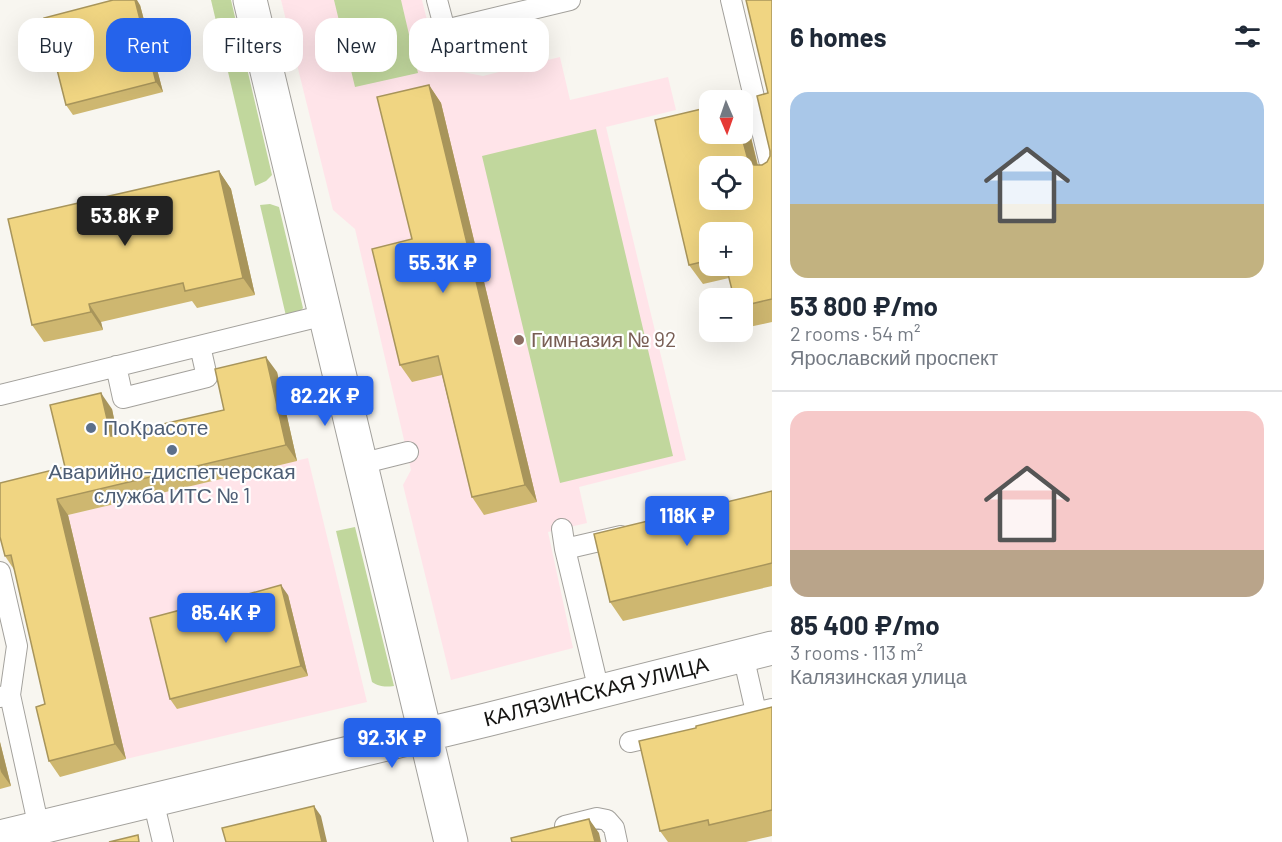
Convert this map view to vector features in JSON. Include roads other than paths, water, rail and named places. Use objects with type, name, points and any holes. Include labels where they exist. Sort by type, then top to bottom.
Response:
[{"type":"street","points":[[250,0],[451,842]]},
{"type":"street","name":"КАЛЯЗИНСКАЯ УЛИЦА","points":[[0,837],[757,651]]},
{"type":"lane","points":[[437,0],[445,30],[570,0]]},
{"type":"lane","points":[[731,0],[772,173]]},
{"type":"lane","points":[[0,395],[325,315]]},
{"type":"lane","points":[[116,366],[123,398],[207,377],[200,346]]},
{"type":"lane","points":[[360,464],[408,452]]},
{"type":"lane","points":[[599,691],[563,539],[639,531]]},
{"type":"lane","points":[[0,572],[17,646],[5,696],[39,828]]},
{"type":"lane","points":[[630,742],[764,710],[757,651]]},
{"type":"lane","points":[[153,800],[163,842]]},
{"type":"lane","points":[[552,829],[597,818],[607,820],[614,828],[617,842]]},
{"type":"place","name":"Гимназия № 92","points":[[519,340]]},
{"type":"place","name":"ПоКрасоте","points":[[91,428]]},
{"type":"place","name":"Аварийно-диспетчерская служба ИТС № 1","points":[[172,450]]}]
